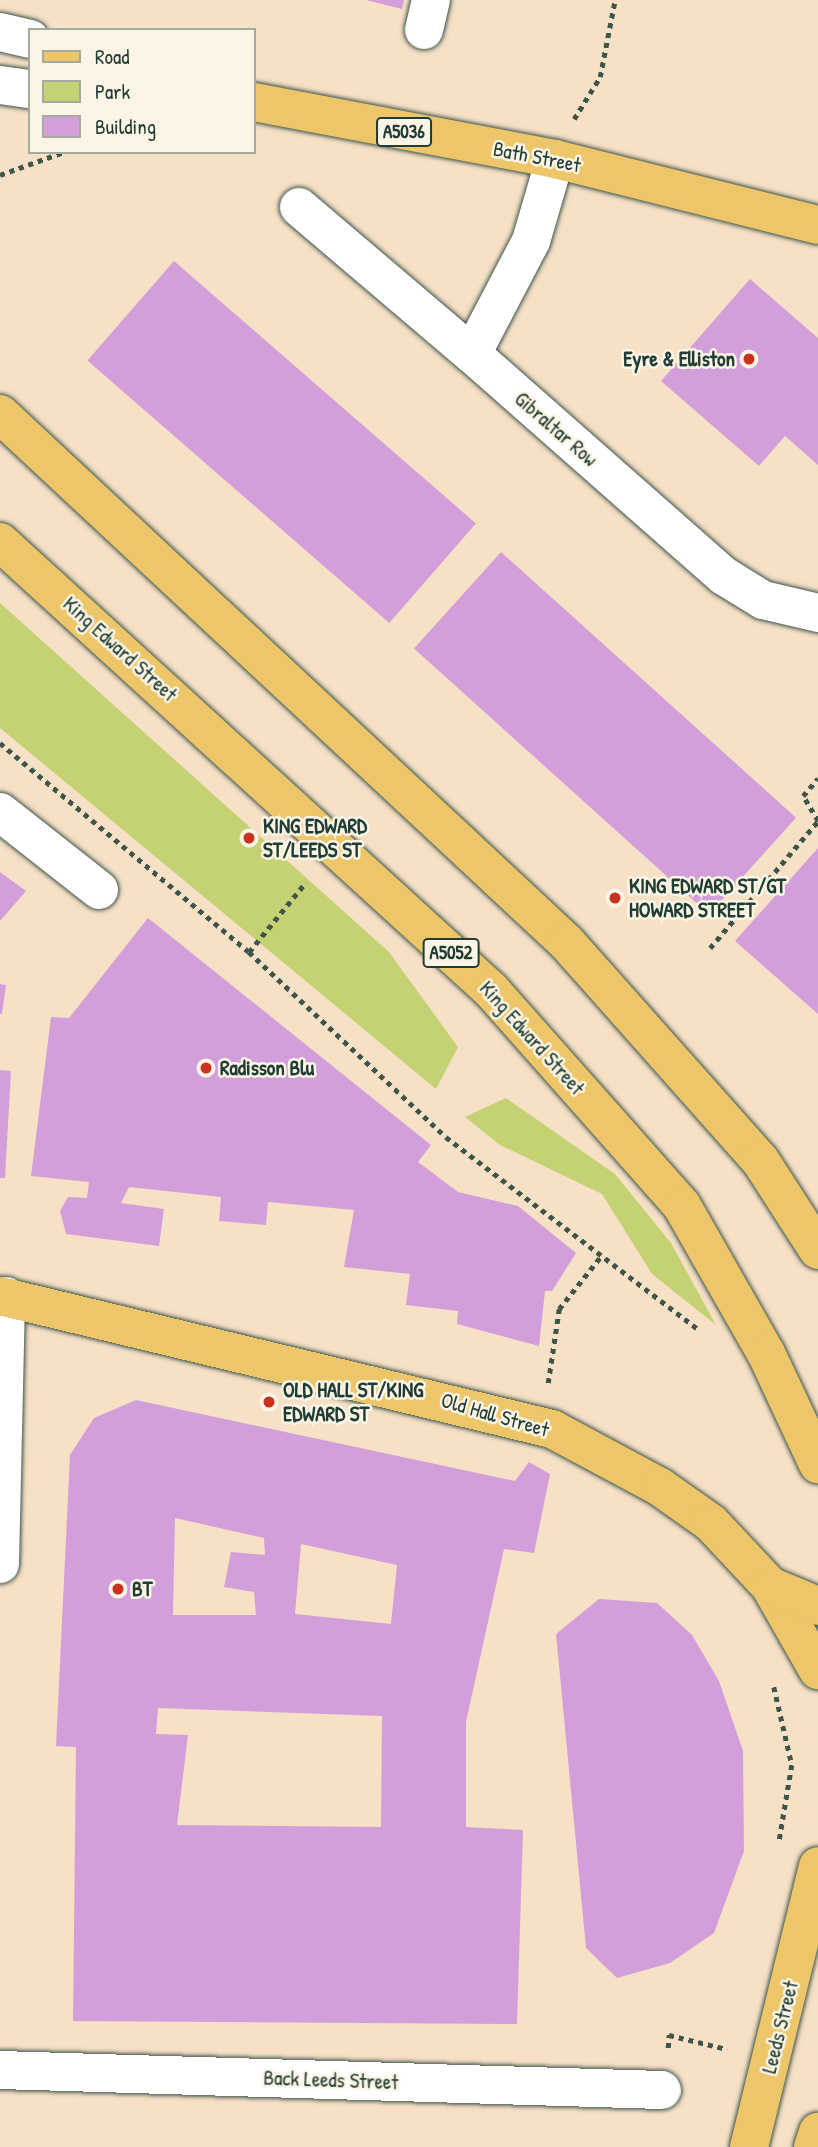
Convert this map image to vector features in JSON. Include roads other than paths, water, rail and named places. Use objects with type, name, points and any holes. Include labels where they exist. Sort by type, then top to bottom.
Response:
[{"type":"main road","name":"Bath Street","points":[[256,102],[562,142],[818,225]]},
{"type":"main road","points":[[0,414],[567,943],[760,1160],[818,1250]]},
{"type":"main road","name":"King Edward Street","points":[[0,542],[491,990],[682,1206],[766,1353],[818,1464]]},
{"type":"main road","name":"Old Hall Street","points":[[3,1296],[552,1430],[660,1487],[711,1523],[771,1586],[818,1670]]},
{"type":"main road","points":[[771,1586],[818,1606]]},
{"type":"main road","name":"Leeds Street","points":[[749,2147],[818,1866]]},
{"type":"main road","points":[[813,2147],[818,2132]]},
{"type":"street","points":[[0,32],[28,39]]},
{"type":"street","points":[[0,85],[28,89]]},
{"type":"street","points":[[472,354],[531,241],[562,142]]},
{"type":"street","name":"Gibraltar Row","points":[[299,207],[472,354],[724,576],[763,600],[818,613]]},
{"type":"street","points":[[0,812],[99,890]]},
{"type":"street","points":[[0,1564],[3,1296]]},
{"type":"street","name":"Back Leeds Street","points":[[0,2070],[662,2090]]},
{"type":"place","name":"Eyre & Elliston","points":[[749,359]]},
{"type":"place","name":"KING EDWARD ST/LEEDS ST","points":[[249,838]]},
{"type":"place","name":"KING EDWARD ST/GT HOWARD STREET","points":[[615,898]]},
{"type":"place","name":"Radisson Blu","points":[[206,1068]]},
{"type":"place","name":"OLD HALL ST/KING EDWARD ST","points":[[269,1402]]},
{"type":"place","name":"BT","points":[[118,1589]]}]
